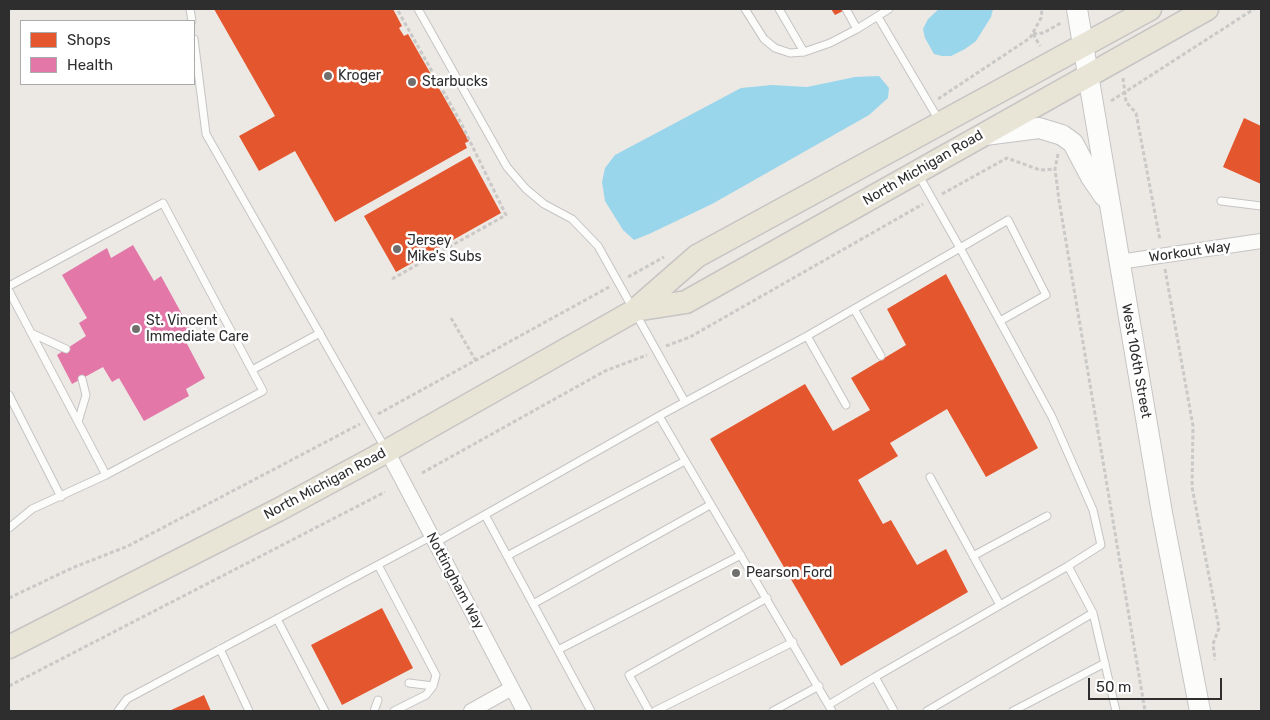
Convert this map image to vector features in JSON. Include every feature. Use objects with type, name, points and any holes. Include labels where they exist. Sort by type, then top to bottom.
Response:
[{"type":"main road","name":"North Michigan Road","points":[[9,647],[278,510],[387,451],[634,310],[697,256],[1150,9]]},
{"type":"main road","name":"North Michigan Road","points":[[634,310],[686,302],[978,136],[1207,9]]},
{"type":"street","name":"West 106th Street","points":[[1077,9],[1177,598],[1200,711]]},
{"type":"street","points":[[978,136],[1039,128],[1062,135],[1073,143],[1091,177],[1109,202]]},
{"type":"street","name":"Workout Way","points":[[1119,262],[1261,241]]},
{"type":"street","name":"Nottingham Way","points":[[387,451],[524,711]]},
{"type":"street","points":[[471,711],[512,688]]},
{"type":"lane","points":[[418,9],[507,167],[526,189],[544,204],[572,219],[593,239],[619,282],[685,402]]},
{"type":"lane","points":[[745,9],[764,39],[775,48],[790,54],[804,52],[857,29],[889,9]]},
{"type":"lane","points":[[779,9],[804,52]]},
{"type":"lane","points":[[846,9],[857,29]]},
{"type":"lane","points":[[878,17],[941,124]]},
{"type":"lane","points":[[195,47],[206,134],[387,451]]},
{"type":"lane","points":[[660,416],[710,505],[831,707],[875,677],[1101,545],[1092,510],[1052,417],[960,248],[916,172]]},
{"type":"lane","points":[[1221,201],[1261,206]]},
{"type":"lane","points":[[9,286],[163,203],[263,390],[106,475],[32,509],[9,528]]},
{"type":"lane","points":[[118,711],[128,699],[378,565],[485,515],[685,402],[808,336],[1008,220],[1046,295],[1000,321]]},
{"type":"lane","points":[[9,291],[106,475]]},
{"type":"lane","points":[[854,310],[881,356]]},
{"type":"lane","points":[[31,333],[66,349]]},
{"type":"lane","points":[[252,370],[320,333]]},
{"type":"lane","points":[[808,336],[846,405]]},
{"type":"lane","points":[[78,422],[86,395],[82,379]]},
{"type":"lane","points":[[9,395],[61,497]]},
{"type":"lane","points":[[507,556],[685,460]]},
{"type":"lane","points":[[930,477],[1000,605]]},
{"type":"lane","points":[[533,604],[710,505]]},
{"type":"lane","points":[[485,515],[592,711]]},
{"type":"lane","points":[[973,556],[1047,516]]},
{"type":"lane","points":[[558,650],[741,556]]},
{"type":"lane","points":[[378,565],[436,675],[433,686],[426,695],[394,711]]},
{"type":"lane","points":[[1068,566],[1093,613],[1116,711]]},
{"type":"lane","points":[[649,711],[629,674],[767,598]]},
{"type":"lane","points":[[927,711],[1093,613]]},
{"type":"lane","points":[[277,619],[325,711]]},
{"type":"lane","points":[[655,711],[793,642]]},
{"type":"lane","points":[[220,649],[249,711]]},
{"type":"lane","points":[[1013,711],[1105,663]]},
{"type":"lane","points":[[875,677],[894,711]]},
{"type":"lane","points":[[409,683],[433,686]]},
{"type":"lane","points":[[773,711],[819,686]]},
{"type":"lane","points":[[374,711],[378,700]]},
{"type":"path","points":[[392,279],[506,215],[468,136],[397,9]]},
{"type":"path","points":[[930,104],[1030,38],[1041,18],[1042,9]]},
{"type":"path","points":[[1215,660],[1213,644],[1219,628],[1190,477],[1193,426],[1136,113],[1126,102],[1125,91],[1254,9]]},
{"type":"path","points":[[1058,149],[1056,170],[1145,711]]},
{"type":"path","points":[[422,473],[605,371],[690,337],[1006,158],[1040,170],[1056,170]]},
{"type":"path","points":[[9,598],[60,573],[128,546],[369,419],[670,253]]},
{"type":"path","points":[[451,318],[476,361]]},
{"type":"path","points":[[9,686],[386,492]]},
{"type":"water","points":[[939,9],[993,9],[991,17],[976,41],[951,56],[942,56],[934,54],[925,38],[923,29],[928,19]]},
{"type":"water","points":[[879,76],[889,88],[888,98],[869,115],[712,204],[649,234],[634,240],[623,230],[605,201],[602,182],[605,168],[615,155],[741,88],[772,85],[807,87],[855,77]]},
{"type":"building: Shops","points":[[214,9],[393,9],[402,26],[399,28],[404,36],[408,34],[469,141],[465,143],[467,148],[335,222],[295,151],[259,171],[239,136],[275,116]]},
{"type":"building: Shops","points":[[831,9],[847,9],[835,15]]},
{"type":"building: Shops","points":[[1244,118],[1261,126],[1261,184],[1223,167]]},
{"type":"building: Shops","points":[[470,156],[501,213],[396,272],[364,216]]},
{"type":"building: Shops","points":[[946,274],[1038,448],[986,477],[947,409],[890,443],[898,456],[858,480],[883,524],[891,520],[917,565],[946,549],[968,592],[841,666],[710,439],[805,384],[833,431],[870,410],[851,378],[906,345],[887,309]]},
{"type":"building: Shops","points":[[382,608],[413,668],[342,705],[311,645]]},
{"type":"building: Shops","points":[[204,695],[211,711],[169,711]]},
{"type":"building: Health","name":"St. Vincent Immediate Care","points":[[133,245],[154,281],[161,276],[194,336],[186,342],[205,378],[186,389],[189,396],[144,421],[119,378],[112,382],[103,367],[72,384],[57,355],[86,336],[79,323],[87,318],[62,275],[107,248],[111,258]]},
{"type":"place","name":"Kroger","points":[[328,76]]},
{"type":"place","name":"Starbucks","points":[[412,82]]},
{"type":"place","name":"Jersey Mike's Subs","points":[[397,249]]},
{"type":"place","name":"St. Vincent Immediate Care","points":[[136,329]]},
{"type":"place","name":"Pearson Ford","points":[[736,573]]}]
